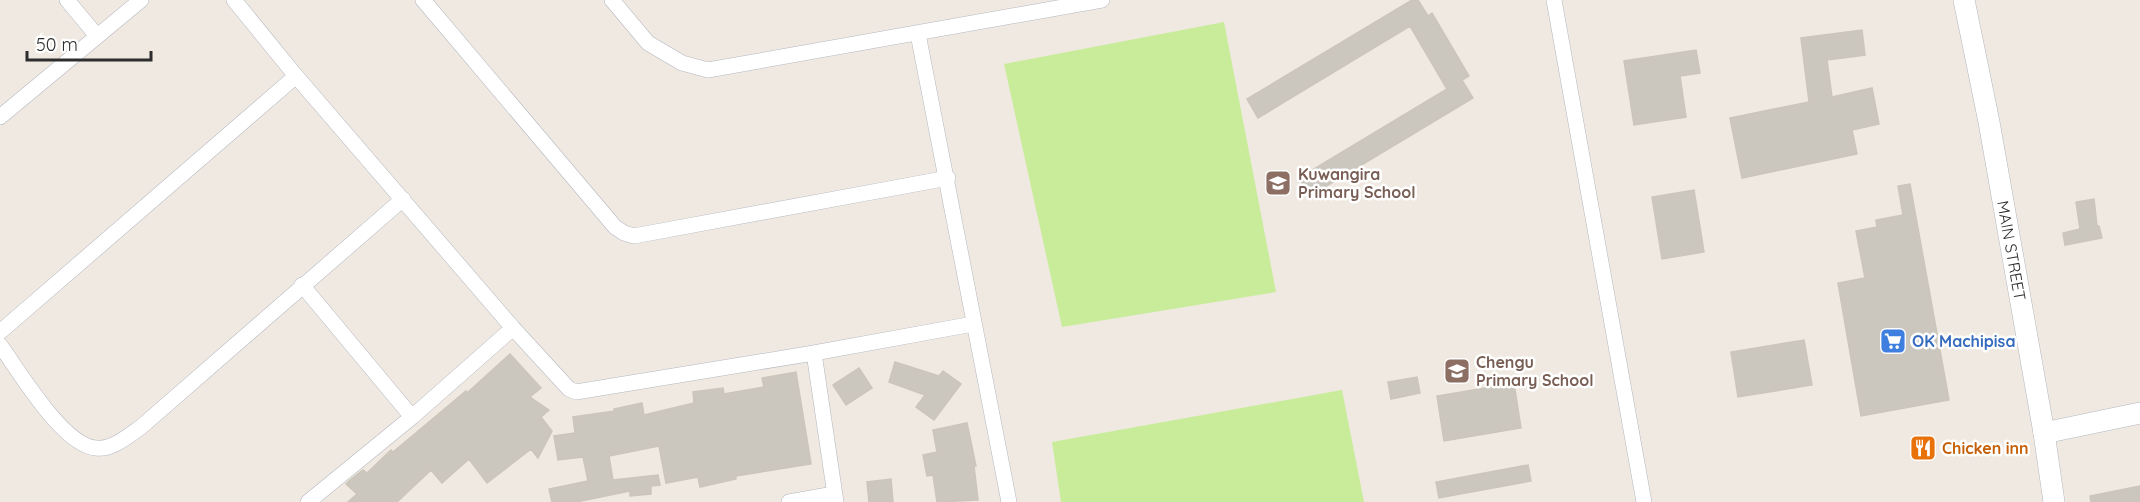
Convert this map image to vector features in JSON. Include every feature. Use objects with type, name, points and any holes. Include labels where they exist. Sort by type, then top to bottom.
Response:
[{"type":"street","points":[[67,0],[97,36]]},
{"type":"street","points":[[0,117],[141,0]]},
{"type":"street","points":[[234,0],[296,76],[513,328],[569,389],[576,392],[973,324]]},
{"type":"street","points":[[423,0],[615,227],[624,233],[634,236],[948,178]]},
{"type":"street","points":[[612,0],[648,43],[682,63],[708,70],[1102,0]]},
{"type":"street","points":[[1554,0],[1644,502]]},
{"type":"street","name":"MAIN STREET","points":[[1964,0],[1989,122],[2054,502]]},
{"type":"street","points":[[918,34],[948,178],[973,324],[1009,502]]},
{"type":"street","points":[[0,332],[296,76]]},
{"type":"street","points":[[0,345],[54,420],[69,435],[85,446],[96,449],[110,446],[125,439],[141,427],[403,200]]},
{"type":"street","points":[[303,285],[412,417]]},
{"type":"street","points":[[308,502],[412,417],[513,328]]},
{"type":"street","points":[[789,502],[835,498],[814,353]]},
{"type":"street","points":[[2044,433],[2140,413]]},
{"type":"green space","points":[[1224,22],[1276,292],[1062,327],[1004,64]]},
{"type":"green space","points":[[1342,390],[1364,502],[1061,502],[1052,442]]},
{"type":"building","points":[[1412,0],[1418,0],[1428,16],[1432,13],[1469,76],[1462,80],[1473,98],[1310,196],[1299,178],[1447,89],[1410,26],[1258,118],[1247,99]]},
{"type":"building","points":[[1862,30],[1865,55],[1827,60],[1832,97],[1872,88],[1879,124],[1852,130],[1857,154],[1742,178],[1730,118],[1809,102],[1801,38]]},
{"type":"building","points":[[1696,50],[1700,73],[1680,76],[1686,117],[1634,125],[1624,61]]},
{"type":"building","name":"OK Machipisa","points":[[1910,184],[1949,400],[1861,416],[1838,283],[1865,278],[1856,231],[1877,227],[1876,220],[1903,215],[1898,186]]},
{"type":"building","points":[[1694,190],[1704,252],[1662,259],[1652,197]]},
{"type":"building","points":[[2094,199],[2097,226],[2099,226],[2102,238],[2065,245],[2063,233],[2080,229],[2076,202]]},
{"type":"building","points":[[1804,340],[1812,385],[1738,397],[1731,352]]},
{"type":"building","points":[[510,354],[541,388],[530,397],[549,410],[541,417],[552,431],[538,458],[531,449],[487,483],[469,459],[442,483],[431,470],[397,502],[348,502],[357,494],[346,484],[350,480],[363,470],[367,473],[391,450],[393,452],[466,391],[467,393]]},
{"type":"building","points":[[895,362],[939,376],[943,371],[961,384],[934,420],[916,407],[925,395],[889,382]]},
{"type":"building","points":[[859,368],[872,388],[846,405],[833,385]]},
{"type":"building","points":[[796,372],[811,464],[736,476],[736,479],[700,487],[698,477],[666,483],[659,446],[609,456],[613,480],[658,475],[660,485],[651,486],[651,494],[630,496],[630,491],[576,502],[552,502],[549,489],[588,481],[583,457],[558,460],[554,436],[575,433],[573,417],[615,411],[614,409],[642,403],[644,415],[694,403],[693,392],[723,388],[724,394],[764,387],[762,378]]},
{"type":"building","points":[[1417,377],[1420,393],[1391,399],[1388,382]]},
{"type":"building","points":[[1514,383],[1521,428],[1444,441],[1437,396]]},
{"type":"building","points":[[967,423],[976,466],[974,466],[978,500],[937,502],[933,475],[927,476],[923,455],[937,452],[933,430]]},
{"type":"building","points":[[1528,465],[1531,481],[1439,498],[1436,482]]},
{"type":"building","points":[[891,479],[893,502],[869,502],[867,482]]},
{"type":"building","points":[[2140,486],[2140,502],[2091,502],[2090,496]]},
{"type":"place","name":"Kuwangira Primary School","points":[[1278,183]]},
{"type":"place","name":"OK Machipisa","points":[[1893,341]]},
{"type":"place","name":"Chengu Primary School","points":[[1457,371]]},
{"type":"place","name":"Chicken inn","points":[[1923,448]]}]
